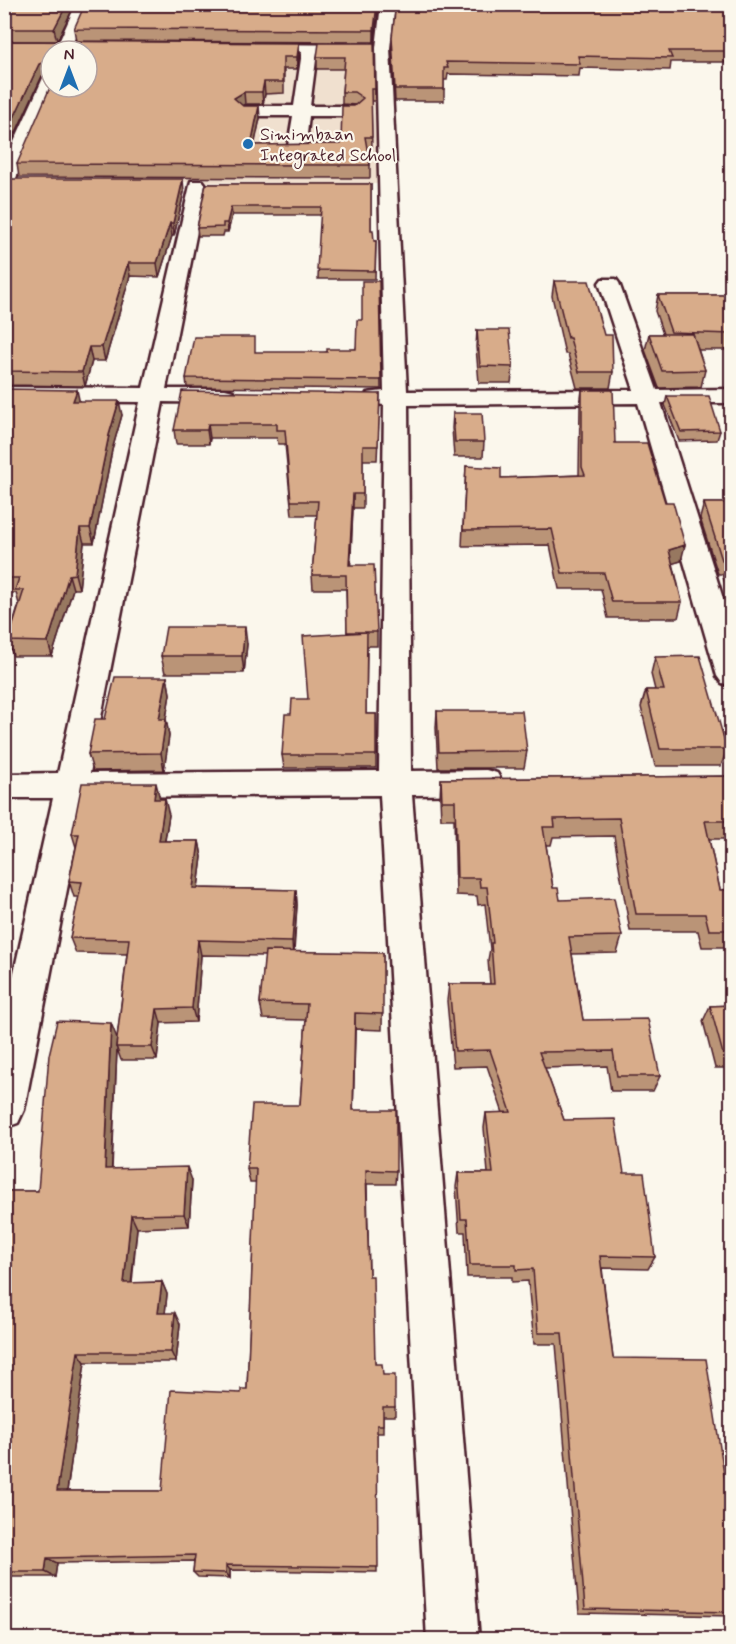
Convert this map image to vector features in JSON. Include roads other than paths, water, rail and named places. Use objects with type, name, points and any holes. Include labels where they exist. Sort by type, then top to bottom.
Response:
[{"type":"street","points":[[68,39],[83,4]]},
{"type":"street","points":[[388,4],[383,48],[381,185],[396,398],[395,782],[453,1640]]},
{"type":"street","points":[[240,48],[383,48]]},
{"type":"street","points":[[296,152],[310,48]]},
{"type":"street","points":[[29,184],[5,184],[42,99]]},
{"type":"street","points":[[245,111],[353,111]]},
{"type":"street","points":[[4,1110],[153,394],[201,185]]},
{"type":"street","points":[[609,283],[648,398],[732,676]]},
{"type":"street","points":[[4,394],[245,396]]},
{"type":"street","points":[[350,398],[732,396]]},
{"type":"street","points":[[4,786],[511,782]]},
{"type":"place","name":"Simimbaan Integrated School","points":[[248,144]]}]
